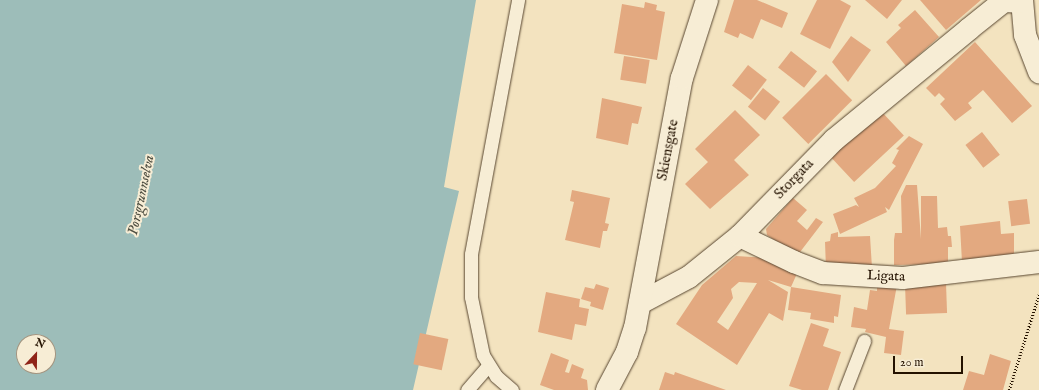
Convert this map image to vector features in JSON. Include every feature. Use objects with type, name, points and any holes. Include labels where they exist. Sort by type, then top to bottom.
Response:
[{"type":"street","name":"Skiensgate","points":[[640,303],[682,78],[707,0]]},
{"type":"street","name":"Storgata","points":[[640,303],[689,277],[740,236],[812,160],[991,11],[1004,2],[1022,1]]},
{"type":"street","points":[[1022,1],[1025,36],[1039,72]]},
{"type":"street","name":"Ligata","points":[[740,236],[794,262],[823,273],[902,278],[1039,262]]},
{"type":"street","points":[[606,390],[627,352],[640,303]]},
{"type":"lane","points":[[512,390],[488,366],[477,330],[471,297],[471,254],[518,0]]},
{"type":"lane","points":[[845,390],[864,341]]},
{"type":"lane","points":[[467,390],[488,366]]},
{"type":"path","points":[[1009,390],[1039,295]]},
{"type":"water","name":"Porsgrunnselva","points":[[0,0],[476,0],[444,187],[459,191],[413,390],[0,390]]},
{"type":"building","points":[[734,0],[757,0],[788,13],[782,28],[761,19],[753,39],[740,33],[738,38],[724,32]]},
{"type":"building","points":[[817,0],[840,0],[851,6],[830,49],[800,34]]},
{"type":"building","points":[[865,0],[902,0],[887,19]]},
{"type":"building","points":[[920,0],[981,0],[946,30]]},
{"type":"building","points":[[645,2],[657,5],[656,10],[665,12],[657,60],[614,53],[622,4],[644,8]]},
{"type":"building","points":[[915,10],[939,37],[906,66],[886,42],[901,28],[898,25]]},
{"type":"building","points":[[851,36],[871,50],[848,82],[832,62]]},
{"type":"building","points":[[975,42],[1032,106],[1012,123],[983,90],[968,103],[972,108],[955,121],[940,104],[945,99],[939,93],[935,97],[926,88]]},
{"type":"building","points":[[791,51],[817,71],[804,88],[778,68]]},
{"type":"building","points":[[624,56],[650,60],[646,84],[620,80]]},
{"type":"building","points":[[748,65],[767,80],[751,100],[732,85]]},
{"type":"building","points":[[826,74],[852,100],[808,144],[782,118]]},
{"type":"building","points":[[763,88],[780,102],[765,120],[748,107]]},
{"type":"building","points":[[602,98],[642,107],[638,124],[632,123],[628,145],[596,138]]},
{"type":"building","points":[[735,110],[760,135],[734,160],[749,175],[710,209],[685,184],[708,162],[695,149]]},
{"type":"building","points":[[880,110],[904,136],[854,182],[830,156]]},
{"type":"building","points":[[982,132],[1000,155],[983,168],[965,145]]},
{"type":"building","points":[[909,136],[923,144],[889,210],[885,207],[887,212],[840,234],[833,214],[856,205],[859,207],[854,198],[875,188],[896,166],[892,163],[899,150],[896,149]]},
{"type":"building","points":[[906,185],[917,185],[921,239],[921,196],[937,196],[938,228],[947,227],[948,236],[951,236],[952,247],[948,247],[948,264],[894,265],[895,233],[902,233],[901,196]]},
{"type":"building","points":[[572,190],[610,198],[605,223],[609,224],[607,231],[603,231],[600,248],[565,240],[574,202],[570,201]]},
{"type":"building","points":[[793,198],[807,210],[797,221],[807,230],[816,218],[823,222],[797,256],[767,235],[766,229]]},
{"type":"building","points":[[1027,199],[1030,224],[1011,226],[1008,201]]},
{"type":"building","points":[[1000,221],[1001,234],[1014,233],[1014,256],[962,262],[960,226]]},
{"type":"building","points":[[838,232],[838,237],[870,236],[872,268],[826,269],[825,242],[830,241],[831,234]]},
{"type":"building","points":[[736,256],[770,258],[799,269],[791,287],[768,280],[788,292],[783,321],[769,313],[737,365],[676,324],[702,285]],"holes":[[[739,282],[757,283],[728,330],[717,322],[733,298],[731,289]]]},
{"type":"building","points":[[946,283],[947,313],[906,314],[905,284]]},
{"type":"building","points":[[596,284],[609,288],[603,310],[590,306],[591,302],[581,299],[585,287],[594,289]]},
{"type":"building","points":[[897,285],[889,329],[904,331],[901,355],[884,353],[886,337],[865,332],[866,329],[851,327],[854,307],[867,310],[870,290],[877,291],[877,286]]},
{"type":"building","points":[[791,287],[841,295],[838,317],[834,316],[834,323],[810,319],[811,313],[788,310]]},
{"type":"building","points":[[546,292],[580,299],[579,307],[589,309],[586,326],[575,324],[572,340],[538,332]]},
{"type":"building","points":[[811,323],[829,329],[823,346],[841,352],[828,390],[802,390],[789,386]]},
{"type":"building","points":[[420,333],[448,339],[442,370],[413,364]]},
{"type":"building","points":[[551,353],[569,360],[565,372],[569,373],[572,364],[584,369],[581,378],[587,380],[588,390],[554,390],[540,385]]},
{"type":"building","points":[[990,354],[1011,361],[1003,390],[963,390],[969,371],[984,375]]},
{"type":"building","points":[[665,372],[674,375],[675,372],[726,390],[659,390]]}]
